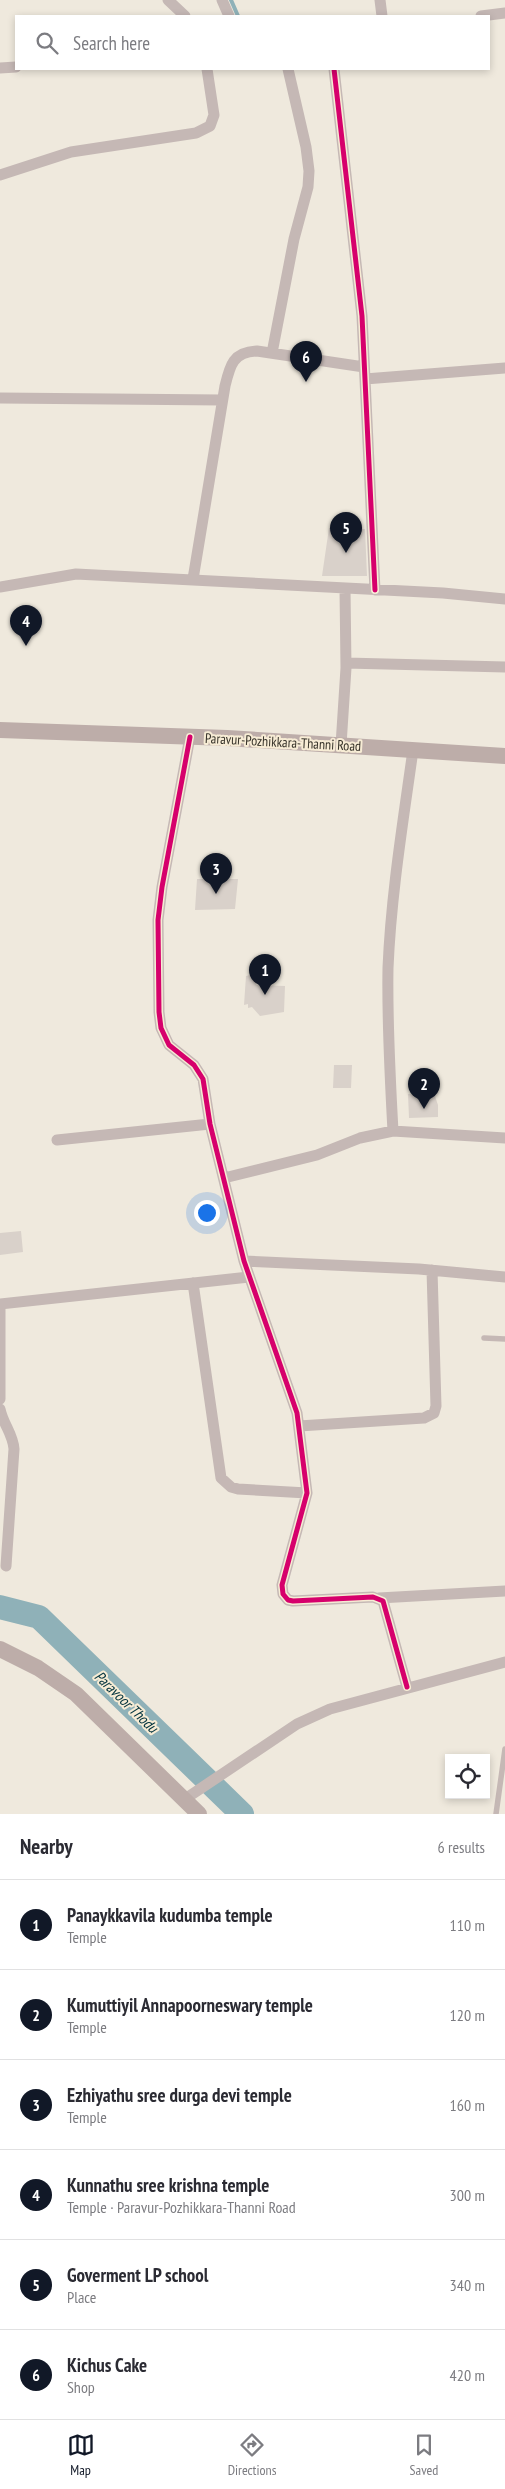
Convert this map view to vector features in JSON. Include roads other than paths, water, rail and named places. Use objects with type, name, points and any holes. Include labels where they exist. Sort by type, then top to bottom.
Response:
[{"type":"main road","name":"Paravur-Pozhikkara-Thanni Road","points":[[0,730],[190,737],[505,756]]},
{"type":"main road","points":[[0,1649],[38,1668],[76,1694],[192,1795],[199,1814]]},
{"type":"street","points":[[168,0],[184,15]]},
{"type":"street","points":[[222,0],[228,15]]},
{"type":"street","points":[[380,0],[382,15]]},
{"type":"street","points":[[489,15],[505,13]]},
{"type":"street","points":[[0,68],[15,67]]},
{"type":"street","points":[[0,175],[71,152],[196,133],[210,126],[214,114],[207,70]]},
{"type":"street","points":[[272,353],[294,239],[308,187],[309,171],[306,147],[288,70]]},
{"type":"street","points":[[334,70],[362,316],[375,590]]},
{"type":"street","points":[[193,579],[222,400],[230,368],[237,355],[252,351],[272,353],[365,373],[505,368]]},
{"type":"street","points":[[0,398],[222,400]]},
{"type":"street","points":[[0,586],[76,574],[443,593],[505,599]]},
{"type":"street","points":[[342,746],[346,663],[345,589]]},
{"type":"street","points":[[346,663],[505,667]]},
{"type":"street","points":[[190,737],[162,887],[158,920],[159,1012],[161,1028],[169,1045],[194,1065],[201,1074],[210,1124],[244,1260],[297,1413],[307,1493],[282,1585],[285,1598],[293,1601],[505,1591]]},
{"type":"street","points":[[393,1131],[388,1027],[388,967],[394,884],[412,750]]},
{"type":"street","points":[[57,1140],[210,1124]]},
{"type":"street","points":[[224,1178],[317,1155],[360,1138],[393,1131],[505,1138]]},
{"type":"street","points":[[244,1260],[432,1270],[505,1277]]},
{"type":"street","points":[[299,1426],[424,1418],[434,1413],[436,1406],[432,1270]]},
{"type":"street","points":[[0,1399],[0,1304],[249,1277]]},
{"type":"street","points":[[193,1283],[221,1478],[231,1487],[238,1489],[307,1493]]},
{"type":"street","points":[[0,1409],[11,1432],[14,1449],[6,1566]]},
{"type":"street","points":[[379,1598],[386,1605],[407,1687]]},
{"type":"street","points":[[192,1795],[296,1724],[330,1708],[505,1662]]},
{"type":"lane","points":[[484,1338],[505,1339]]},
{"type":"lane","points":[[496,1814],[505,1749]]},
{"type":"waterway","points":[[231,0],[238,15]]},
{"type":"waterway","name":"Paravoor Thodu","points":[[0,1607],[39,1617],[242,1814]]},
{"type":"place","name":"Kichus Cake","points":[[306,382]]},
{"type":"place","name":"Goverment LP school","points":[[346,553]]},
{"type":"place","name":"Kunnathu sree krishna temple","points":[[26,646]]},
{"type":"place","name":"Ezhiyathu sree durga devi temple","points":[[216,894]]},
{"type":"place","name":"Panaykkavila kudumba temple","points":[[265,995]]},
{"type":"place","name":"Kumuttiyil Annapoorneswary temple","points":[[424,1109]]}]
